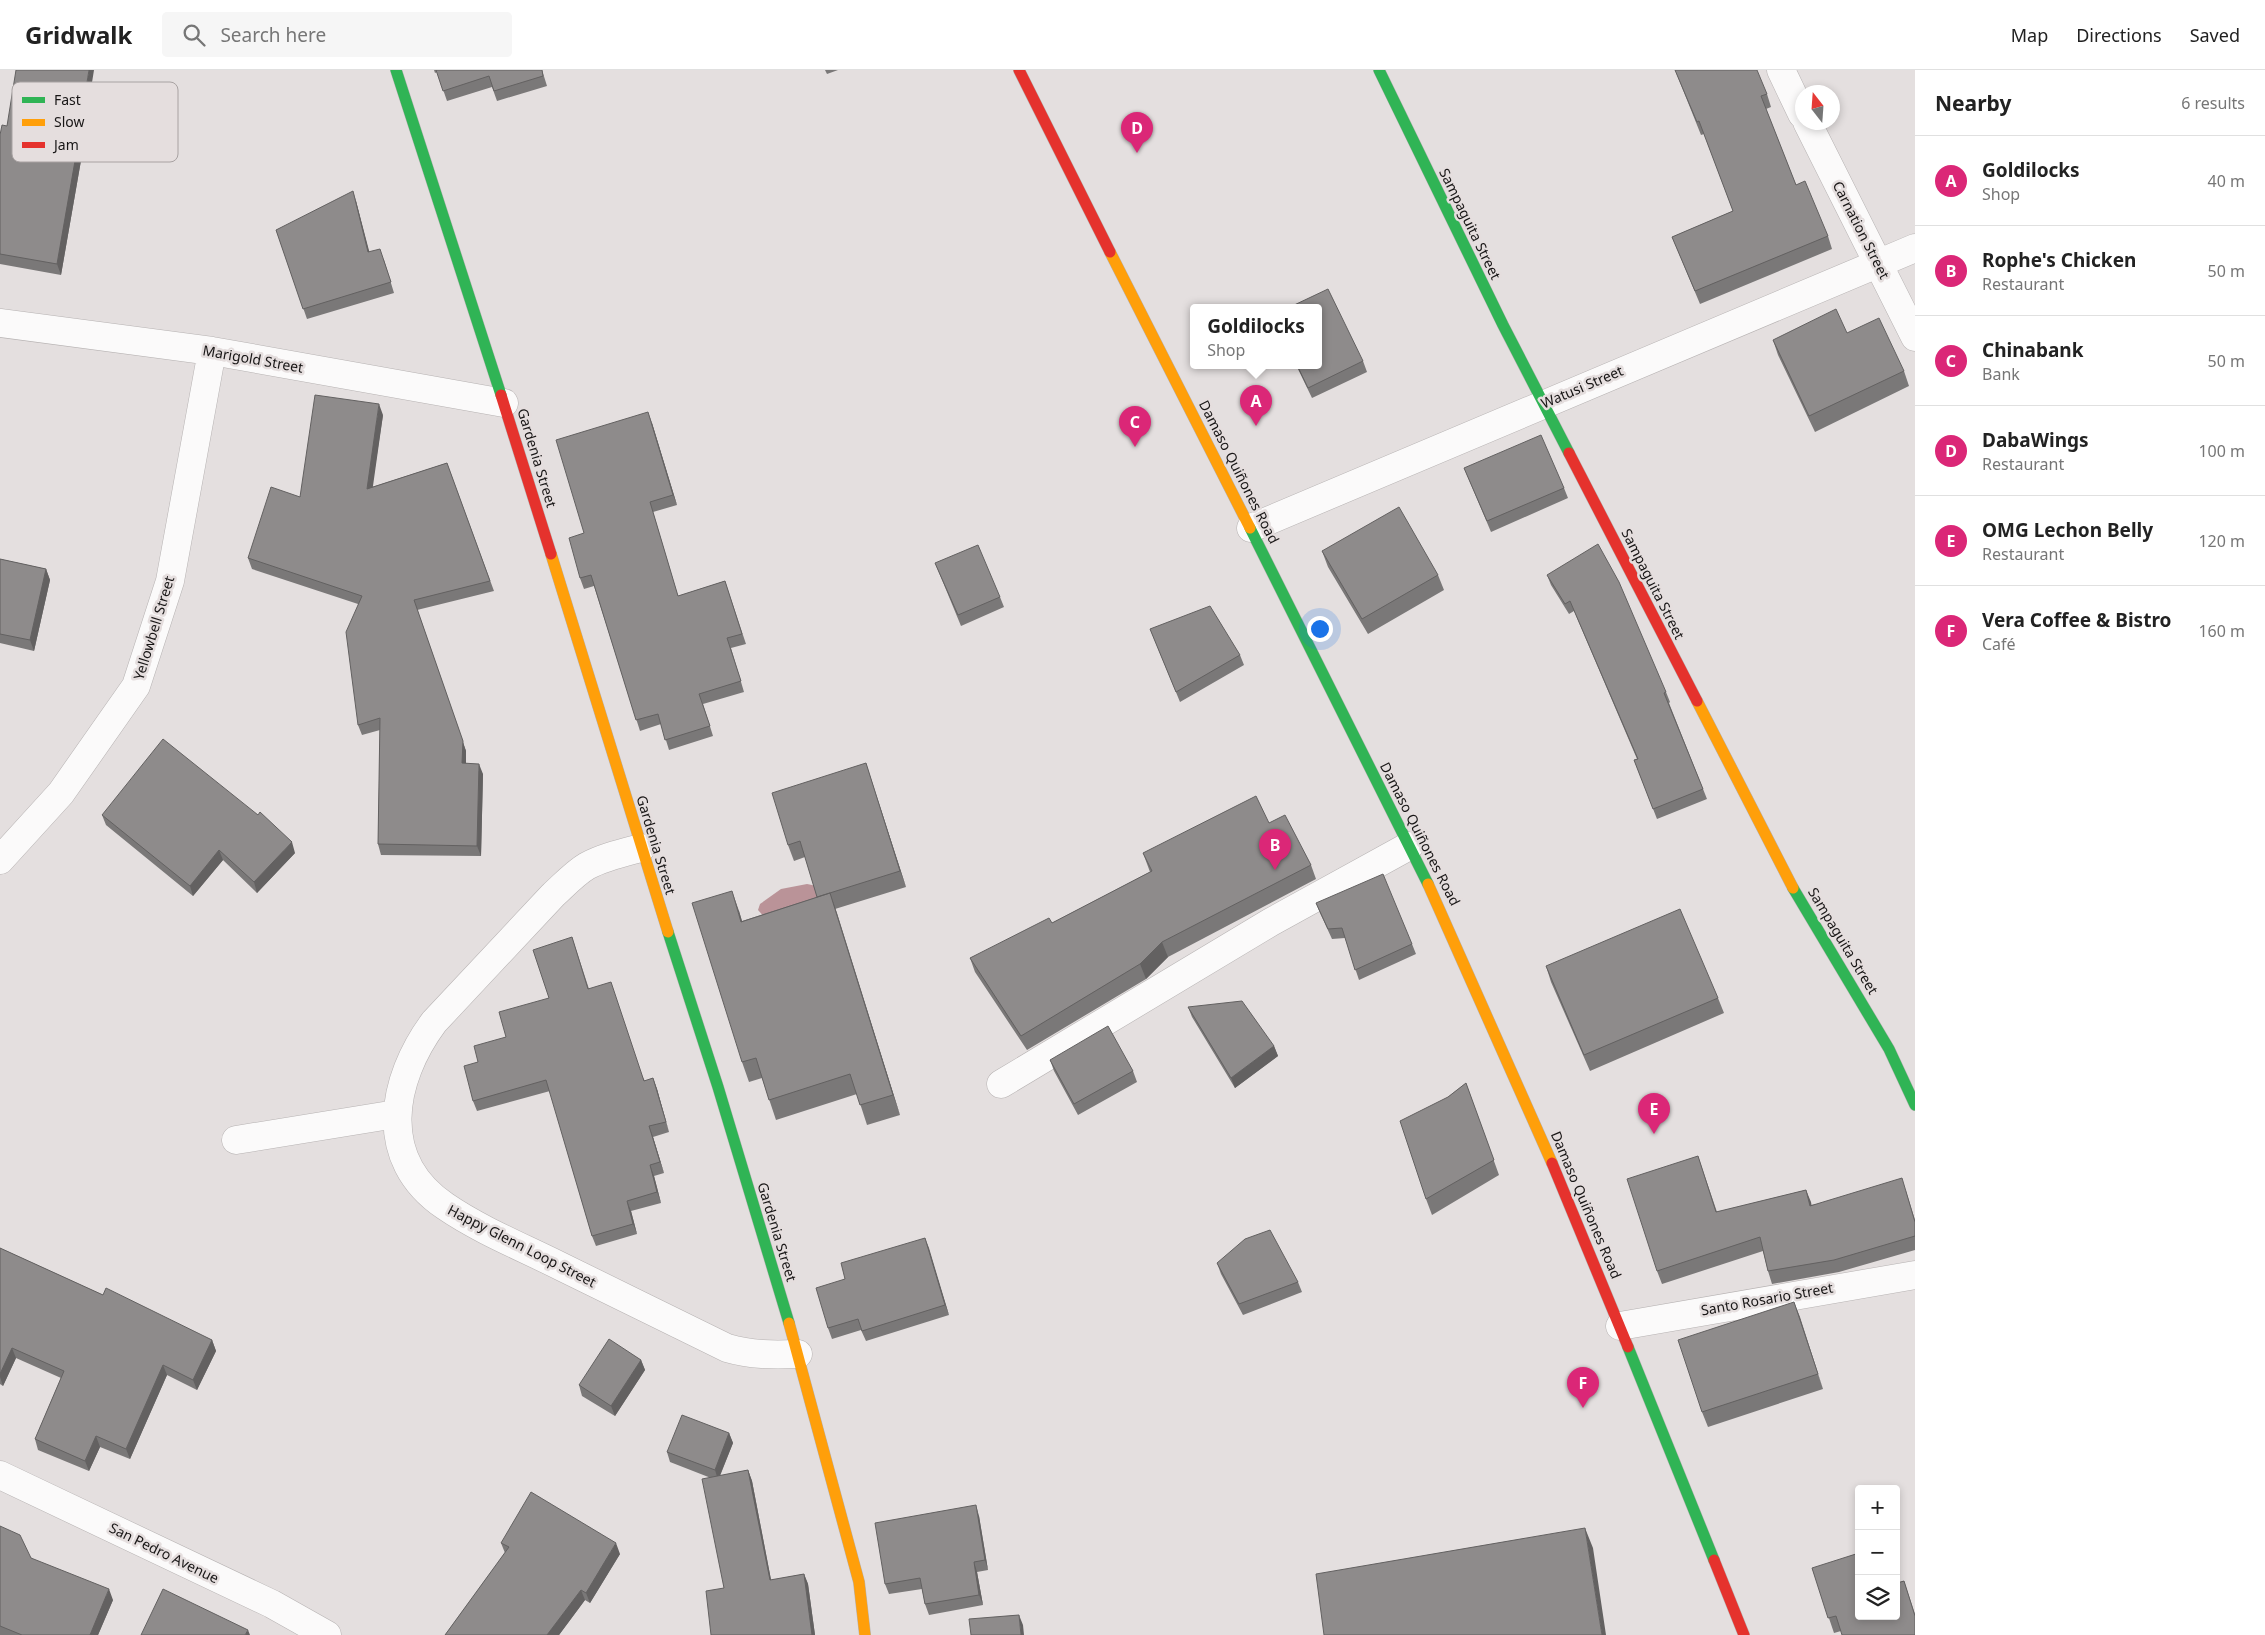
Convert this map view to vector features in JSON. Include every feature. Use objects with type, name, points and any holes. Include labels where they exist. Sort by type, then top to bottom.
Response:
[{"type":"street","name":"Gardenia Street","points":[[396,70],[504,403],[640,848],[718,1087],[798,1354],[860,1582],[865,1635]]},
{"type":"street","name":"Damaso Quiñones Road","points":[[1019,70],[1442,911],[1578,1223],[1744,1635]]},
{"type":"street","name":"Sampaguita Street","points":[[1379,70],[1503,326],[1792,886],[1889,1049],[1915,1105]]},
{"type":"street","points":[[1781,70],[1795,99]]},
{"type":"street","name":"Carnation Street","points":[[1811,130],[1915,337]]},
{"type":"street","name":"Watusi Street","points":[[1251,528],[1915,248]]},
{"type":"street","name":"Marigold Street","points":[[0,323],[101,338],[212,351],[504,403]]},
{"type":"street","name":"Yellowbell Street","points":[[0,860],[61,793],[136,686],[170,582],[212,351]]},
{"type":"street","points":[[1000,1084],[1271,922],[1409,846]]},
{"type":"street","name":"Happy Glenn Loop Street","points":[[640,848],[604,858],[585,867],[553,895],[434,1022],[421,1040],[401,1084],[396,1114],[400,1141],[409,1166],[431,1194],[444,1206],[492,1232],[727,1348],[747,1354],[770,1356],[798,1354]]},
{"type":"street","points":[[236,1140],[396,1114]]},
{"type":"street","name":"Santo Rosario Street","points":[[1620,1326],[1915,1275]]},
{"type":"street","name":"San Pedro Avenue","points":[[0,1474],[272,1604],[327,1635]]},
{"type":"shaded area","points":[[807,884],[817,886],[824,901],[765,918],[758,910],[760,904],[781,889]]},
{"type":"building","points":[[16,70],[89,70],[87,82],[14,82]]},
{"type":"building","points":[[436,70],[542,70],[543,76],[494,91],[489,76],[443,91]]},
{"type":"building","points":[[1675,70],[1757,70],[1767,94],[1761,96],[1796,185],[1805,181],[1828,236],[1695,291],[1672,237],[1733,211],[1699,121],[1697,122]]},
{"type":"building","points":[[12,95],[12,162],[75,162],[57,264],[0,254],[0,135],[2,125],[7,126]]},
{"type":"building","points":[[353,191],[368,252],[380,249],[391,282],[303,309],[276,230]]},
{"type":"building","points":[[1328,289],[1363,361],[1308,388],[1299,369],[1322,369],[1322,304],[1296,304]]},
{"type":"building","points":[[1836,309],[1847,333],[1879,318],[1904,371],[1809,416],[1773,340]]},
{"type":"building","points":[[315,395],[379,404],[367,489],[447,463],[490,581],[414,600],[463,741],[462,763],[479,764],[477,846],[378,844],[380,718],[358,725],[346,632],[362,596],[248,558],[271,487],[300,497]]},
{"type":"building","points":[[648,412],[673,495],[650,502],[678,596],[725,581],[742,634],[727,638],[741,681],[699,694],[710,726],[665,740],[658,714],[636,720],[591,575],[580,578],[569,538],[584,533],[556,440]]},
{"type":"building","points":[[1541,435],[1564,488],[1487,521],[1464,468]]},
{"type":"building","points":[[1399,507],[1438,575],[1362,619],[1322,551]]},
{"type":"building","points":[[1598,544],[1619,582],[1666,692],[1664,693],[1703,789],[1653,809],[1634,760],[1638,759],[1570,601],[1565,604],[1547,575]]},
{"type":"building","points":[[978,545],[1000,597],[958,615],[935,563]]},
{"type":"building","points":[[0,559],[46,569],[30,640],[0,634]]},
{"type":"building","points":[[1210,606],[1240,655],[1176,692],[1150,629]]},
{"type":"building","points":[[163,739],[258,815],[260,812],[292,842],[254,882],[219,850],[190,886],[102,815]]},
{"type":"building","points":[[866,763],[900,871],[817,897],[800,841],[788,845],[772,793]]},
{"type":"building","points":[[1256,796],[1269,823],[1285,815],[1311,865],[1162,942],[1140,964],[1021,1036],[970,958],[1049,918],[1052,923],[1152,871],[1143,853]]},
{"type":"building","points":[[1383,874],[1412,944],[1355,970],[1342,928],[1328,929],[1316,903]]},
{"type":"building","points":[[732,891],[741,922],[830,893],[893,1095],[860,1105],[850,1074],[769,1100],[756,1058],[742,1062],[692,903]]},
{"type":"building","points":[[1680,909],[1718,998],[1584,1055],[1546,966]]},
{"type":"building","points":[[572,937],[588,989],[611,982],[644,1081],[653,1078],[666,1122],[649,1126],[660,1162],[650,1165],[657,1192],[627,1201],[633,1224],[592,1236],[546,1080],[473,1101],[464,1066],[478,1062],[474,1046],[506,1037],[499,1012],[549,998],[533,950]]},
{"type":"building","points":[[1242,1001],[1274,1046],[1231,1078],[1188,1007]]},
{"type":"building","points":[[1108,1026],[1133,1071],[1074,1104],[1050,1060]]},
{"type":"building","points":[[1466,1083],[1494,1160],[1426,1199],[1400,1121],[1448,1097]]},
{"type":"building","points":[[1698,1156],[1716,1212],[1806,1190],[1810,1206],[1902,1178],[1915,1222],[1915,1236],[1834,1260],[1768,1271],[1760,1237],[1657,1271],[1627,1179]]},
{"type":"building","points":[[1270,1230],[1298,1282],[1239,1304],[1217,1263],[1245,1239]]},
{"type":"building","points":[[925,1238],[945,1305],[862,1331],[858,1319],[828,1328],[816,1288],[845,1279],[841,1263]]},
{"type":"building","points":[[0,1248],[103,1295],[106,1288],[212,1340],[193,1380],[163,1365],[126,1449],[96,1436],[85,1461],[35,1439],[64,1371],[12,1348],[0,1374]]},
{"type":"building","points":[[1794,1302],[1818,1374],[1702,1412],[1678,1340]]},
{"type":"building","points":[[609,1339],[641,1360],[611,1406],[579,1385]]},
{"type":"building","points":[[682,1415],[729,1433],[715,1470],[667,1452]]},
{"type":"building","points":[[748,1470],[770,1580],[804,1574],[812,1635],[711,1635],[706,1591],[724,1588],[702,1479]]},
{"type":"building","points":[[531,1492],[616,1543],[586,1593],[581,1590],[547,1635],[445,1635],[509,1547],[501,1543]]},
{"type":"building","points":[[976,1505],[985,1560],[974,1562],[979,1595],[925,1604],[920,1578],[885,1584],[875,1523]]},
{"type":"building","points":[[0,1526],[20,1535],[31,1558],[109,1589],[90,1635],[22,1635],[0,1626]]},
{"type":"building","points":[[1585,1528],[1602,1635],[1324,1635],[1316,1574]]},
{"type":"building","points":[[1855,1554],[1855,1620],[1900,1620],[1900,1582],[1904,1581],[1915,1616],[1915,1635],[1842,1635],[1836,1616],[1828,1618],[1812,1568]]},
{"type":"building","points":[[163,1589],[248,1630],[245,1635],[141,1635]]},
{"type":"building","points":[[1019,1615],[1021,1635],[971,1635],[969,1619]]},
{"type":"traffic: fast","points":[[396,70],[501,395]]},
{"type":"traffic: fast","points":[[1379,70],[1503,325],[1569,453]]},
{"type":"traffic: fast","points":[[1250,528],[1428,884]]},
{"type":"traffic: fast","points":[[1793,888],[1889,1049],[1915,1105]]},
{"type":"traffic: fast","points":[[668,932],[718,1087],[789,1323]]},
{"type":"traffic: fast","points":[[1628,1347],[1714,1560]]},
{"type":"traffic: slow","points":[[1110,252],[1250,528]]},
{"type":"traffic: slow","points":[[551,554],[668,932]]},
{"type":"traffic: slow","points":[[1697,701],[1793,888]]},
{"type":"traffic: slow","points":[[1428,884],[1552,1163]]},
{"type":"traffic: slow","points":[[789,1323],[859,1582],[865,1635]]},
{"type":"traffic: jam","points":[[1019,70],[1110,252]]},
{"type":"traffic: jam","points":[[501,395],[551,554]]},
{"type":"traffic: jam","points":[[1569,453],[1697,701]]},
{"type":"traffic: jam","points":[[1552,1163],[1628,1347]]},
{"type":"traffic: jam","points":[[1714,1560],[1744,1635]]},
{"type":"place","name":"DabaWings","points":[[1137,153]]},
{"type":"place","name":"Goldilocks","points":[[1256,426]]},
{"type":"place","name":"Chinabank","points":[[1135,447]]},
{"type":"place","name":"Rophe's Chicken","points":[[1275,870]]},
{"type":"place","name":"OMG Lechon Belly","points":[[1654,1134]]},
{"type":"place","name":"Vera Coffee & Bistro","points":[[1583,1408]]}]
